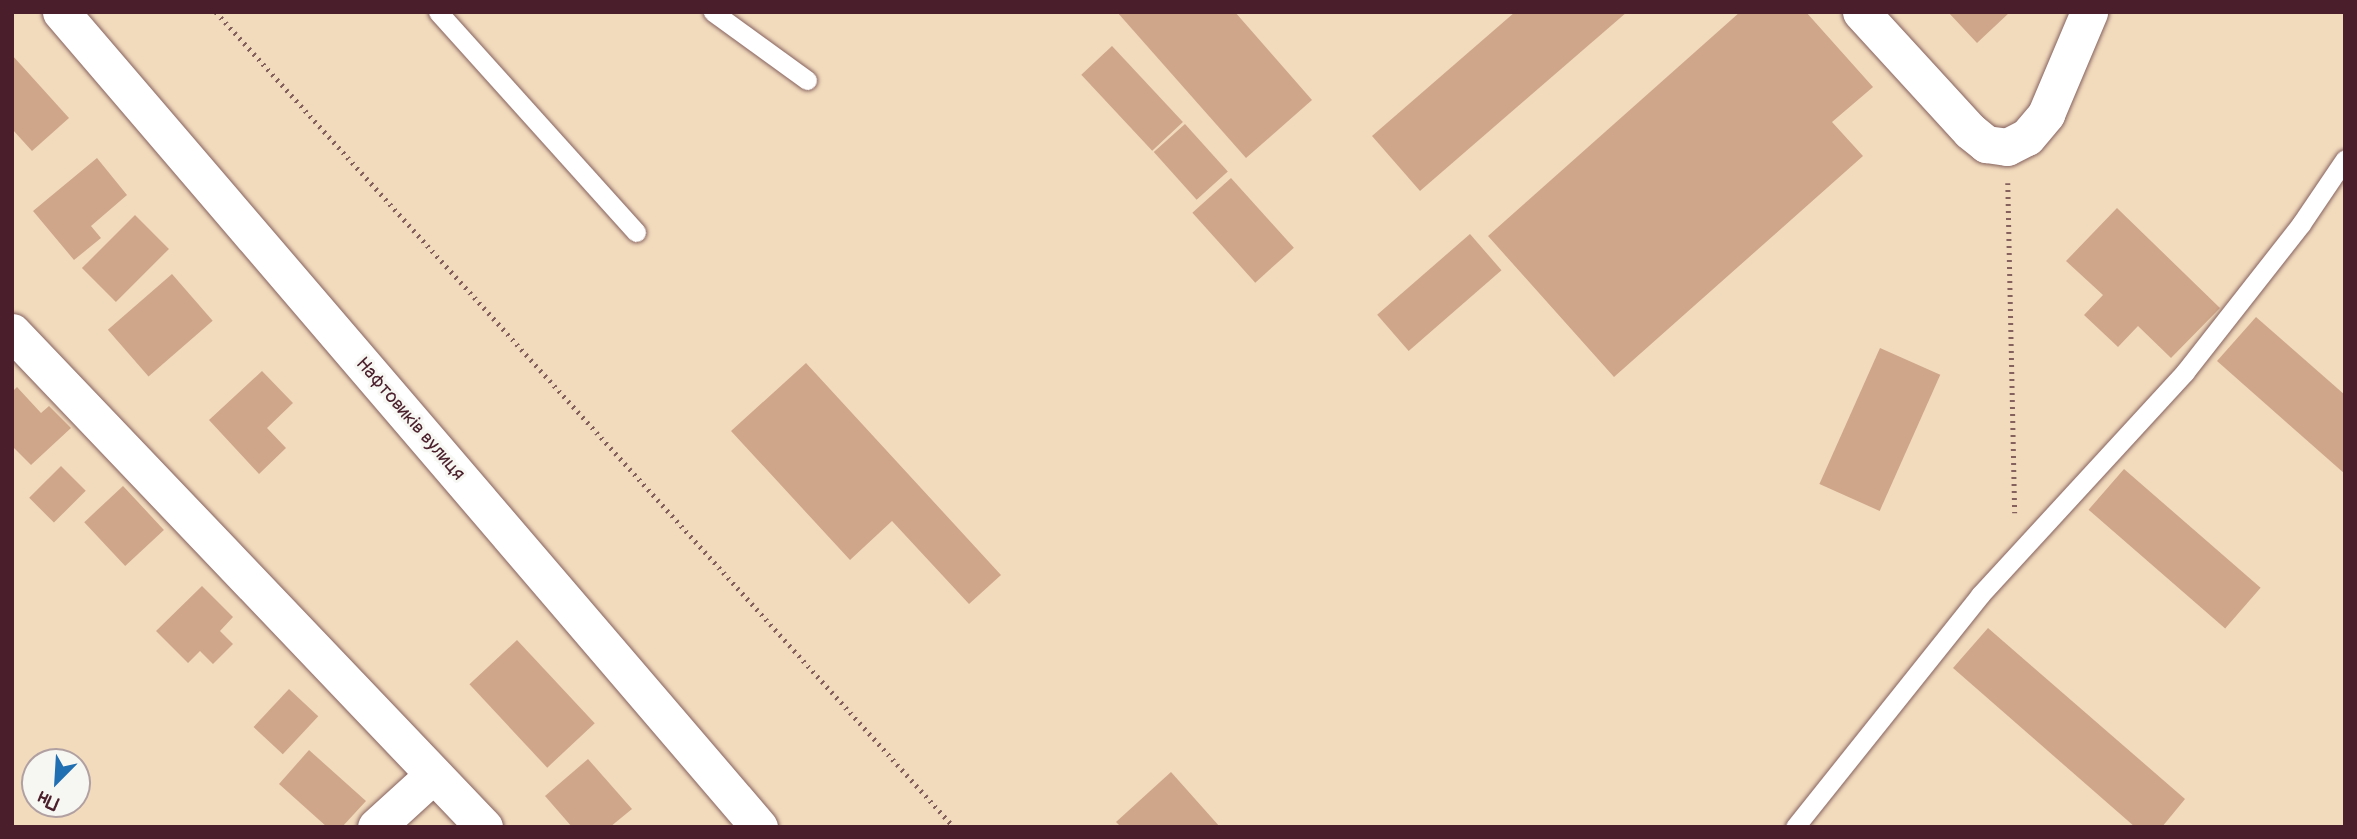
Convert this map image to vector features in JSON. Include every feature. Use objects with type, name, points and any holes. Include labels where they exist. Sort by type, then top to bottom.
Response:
[{"type":"street","name":"Нафтовиків вулиця","points":[[61,12],[759,827]]},
{"type":"street","points":[[1861,12],[1970,131],[1986,144],[2007,147],[2027,137],[2046,114],[2089,12]]},
{"type":"street","points":[[12,332],[484,827]]},
{"type":"street","points":[[376,827],[433,775]]},
{"type":"lane","points":[[438,12],[636,232]]},
{"type":"lane","points":[[713,12],[807,80]]},
{"type":"lane","points":[[1795,827],[1980,595],[2185,372],[2301,224],[2345,159]]},
{"type":"path","points":[[216,12],[954,827]]},
{"type":"path","points":[[2007,147],[2016,555]]},
{"type":"building","points":[[1117,12],[1235,12],[1312,100],[1246,158]]},
{"type":"building","points":[[1515,12],[1627,12],[1420,191],[1372,136]]},
{"type":"building","points":[[1740,12],[1806,12],[1873,87],[1832,122],[1863,156],[1614,377],[1488,236]]},
{"type":"building","points":[[1948,12],[2010,12],[1977,43]]},
{"type":"building","points":[[1112,46],[1183,122],[1152,151],[1081,75]]},
{"type":"building","points":[[12,55],[69,118],[32,151],[12,129]]},
{"type":"building","points":[[1185,124],[1228,172],[1197,200],[1154,152]]},
{"type":"building","points":[[97,158],[127,195],[91,226],[101,238],[74,260],[33,211]]},
{"type":"building","points":[[1231,178],[1294,248],[1255,283],[1192,213]]},
{"type":"building","points":[[2117,208],[2220,308],[2171,358],[2138,326],[2118,347],[2084,315],[2103,295],[2066,261]]},
{"type":"building","points":[[135,215],[169,249],[116,302],[82,268]]},
{"type":"building","points":[[1470,234],[1501,270],[1409,351],[1377,315]]},
{"type":"building","points":[[172,274],[213,321],[149,377],[108,330]]},
{"type":"building","points":[[2256,317],[2345,395],[2345,474],[2217,361]]},
{"type":"building","points":[[1880,348],[1940,375],[1880,511],[1819,484]]},
{"type":"building","points":[[806,363],[1001,575],[969,604],[892,521],[850,560],[731,431]]},
{"type":"building","points":[[262,371],[293,403],[267,428],[286,448],[259,474],[209,420]]},
{"type":"building","points":[[17,387],[41,413],[49,406],[71,428],[31,465],[12,446],[12,392]]},
{"type":"building","points":[[61,466],[86,491],[54,523],[29,498]]},
{"type":"building","points":[[2124,469],[2261,588],[2225,629],[2089,510]]},
{"type":"building","points":[[123,486],[164,530],[125,566],[84,522]]},
{"type":"building","points":[[202,586],[233,617],[220,631],[233,644],[213,664],[200,651],[188,663],[156,631]]},
{"type":"building","points":[[1988,628],[2185,799],[2162,827],[2135,827],[1953,668]]},
{"type":"building","points":[[517,640],[595,723],[547,768],[469,684]]},
{"type":"building","points":[[289,689],[318,716],[283,754],[254,727]]},
{"type":"building","points":[[309,750],[366,801],[342,827],[327,827],[279,784]]},
{"type":"building","points":[[588,759],[632,809],[610,827],[572,827],[545,796]]},
{"type":"building","points":[[1171,772],[1220,827],[1121,827],[1116,822]]}]
